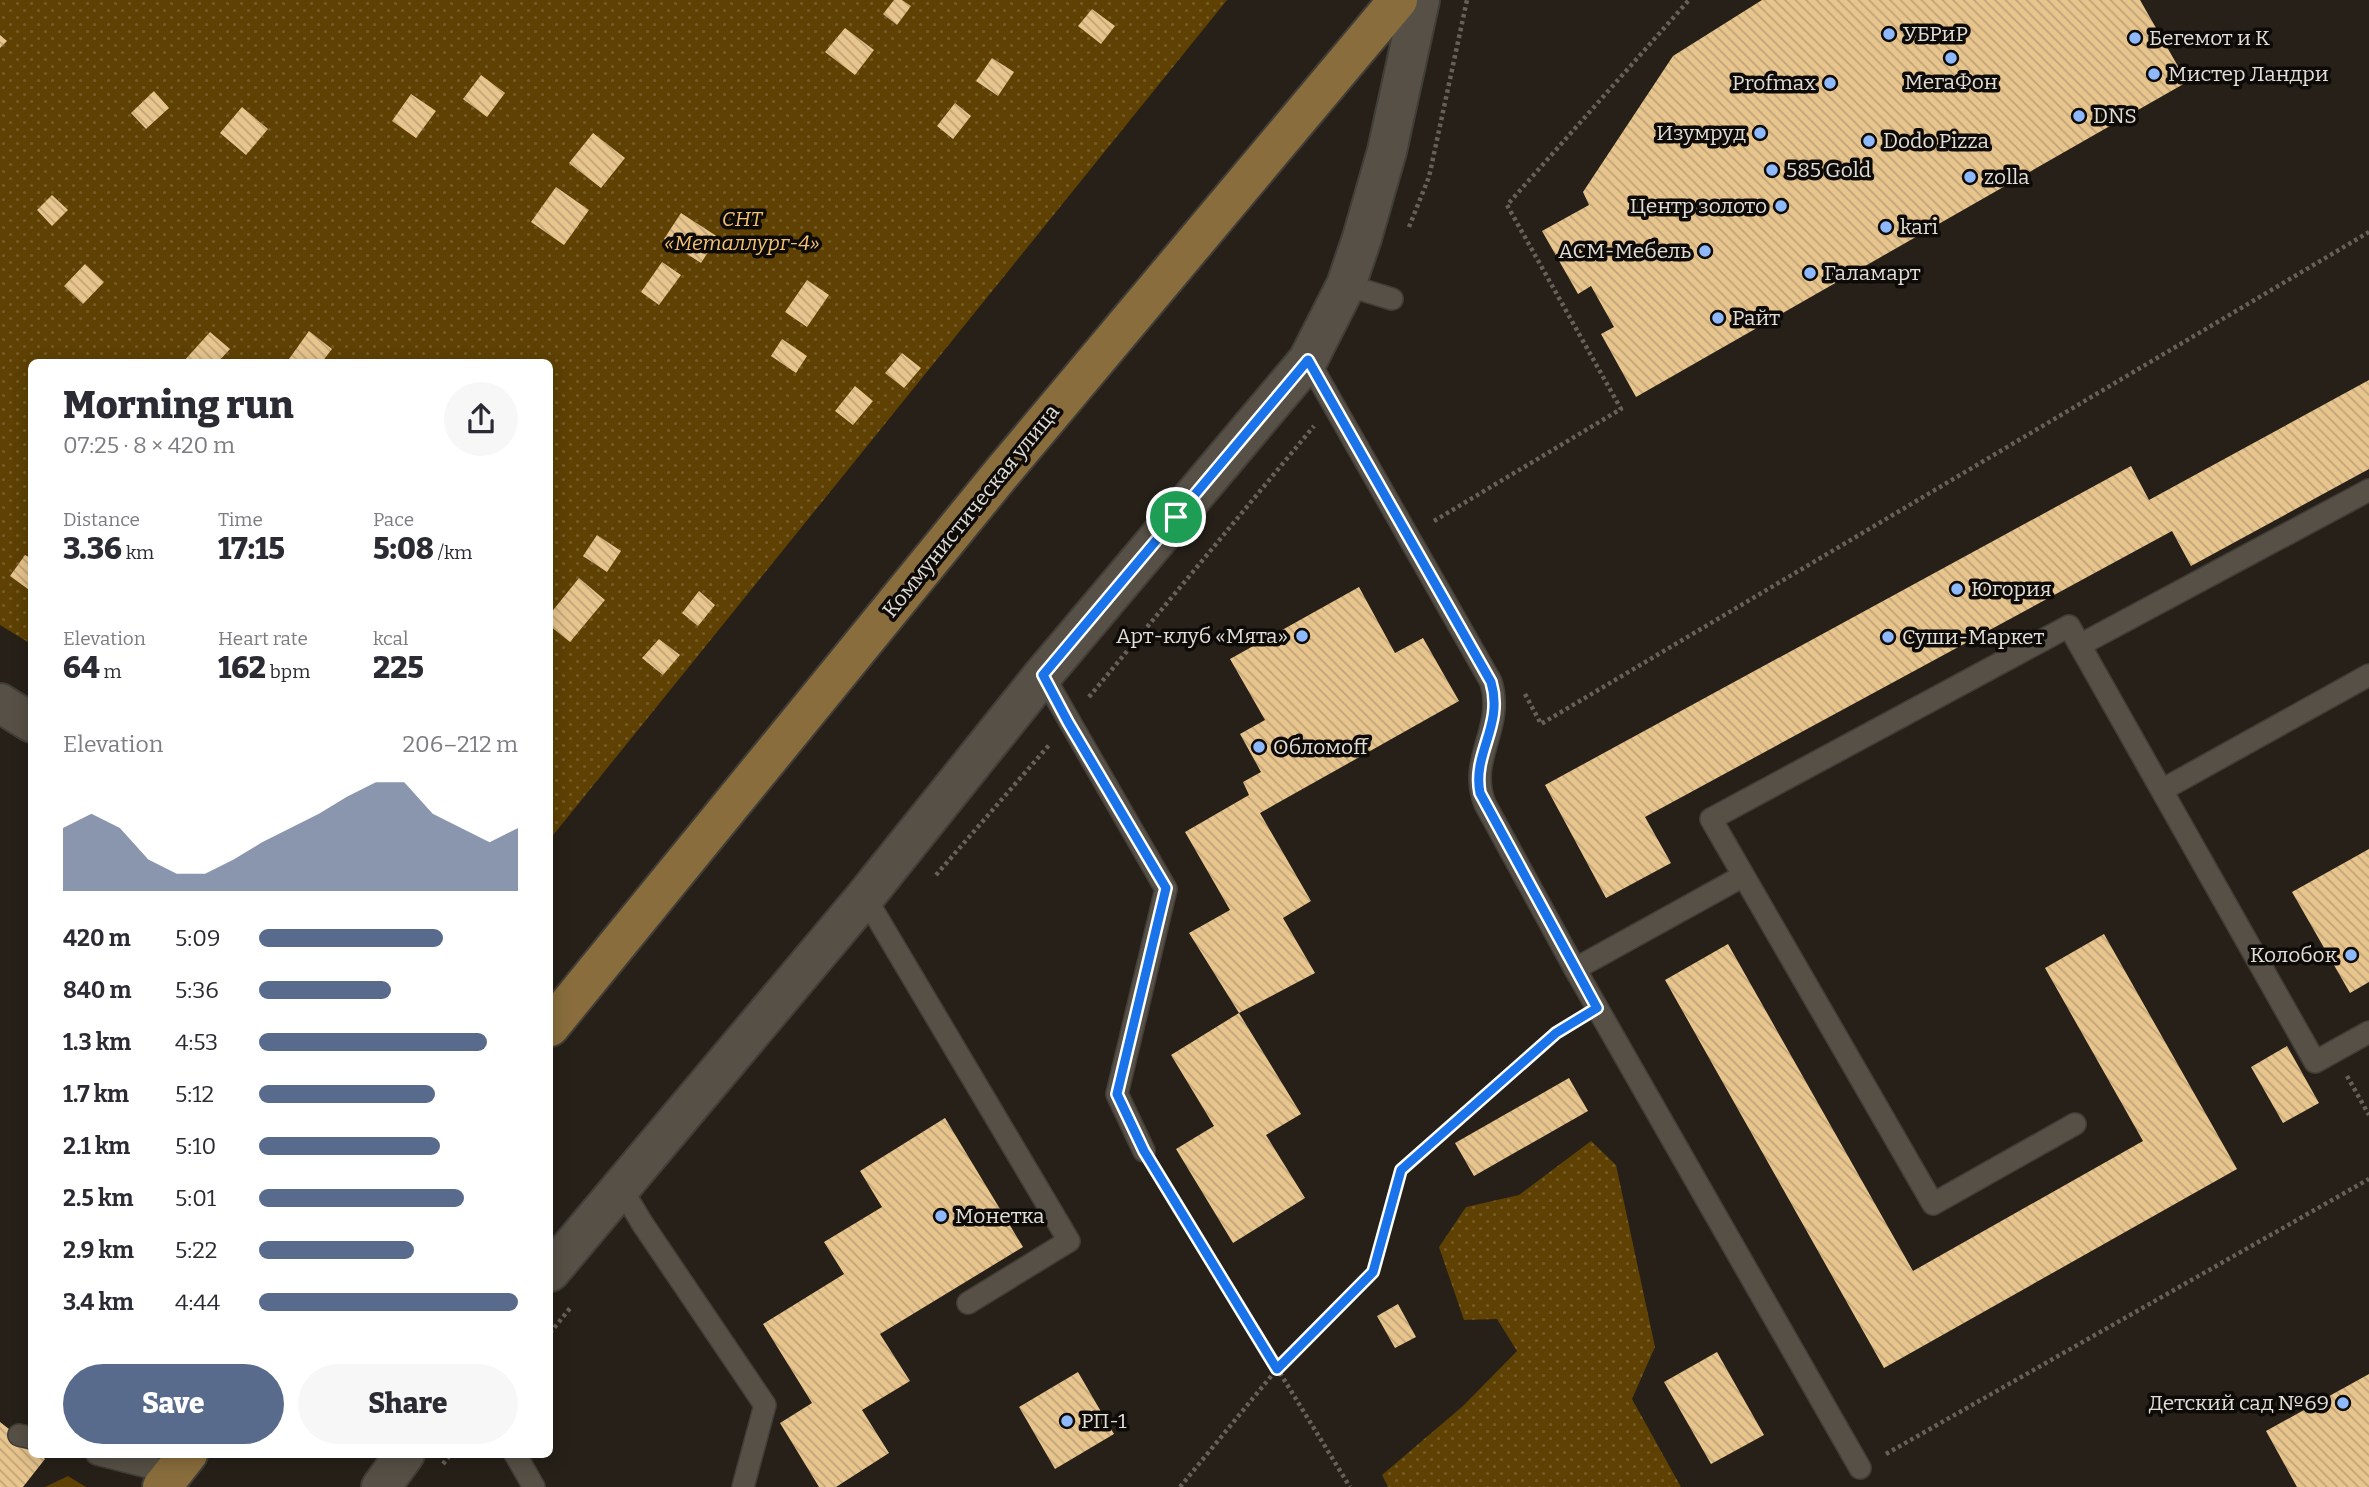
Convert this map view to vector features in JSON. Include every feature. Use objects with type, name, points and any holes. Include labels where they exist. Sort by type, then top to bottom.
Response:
[{"type":"main road","name":"Коммунистическая улица","points":[[553,1023],[1000,475],[1398,0]]},
{"type":"street","points":[[553,1268],[865,897],[1043,675],[1308,360],[1346,285],[1387,151],[1420,0]]},
{"type":"street","points":[[0,703],[28,720]]},
{"type":"street","points":[[381,1487],[402,1458]]},
{"type":"lane","points":[[1346,285],[1392,299]]},
{"type":"lane","points":[[1308,360],[1491,682],[1496,705],[1479,764],[1480,793],[1575,969],[1860,1468]]},
{"type":"lane","points":[[2080,645],[2369,490]]},
{"type":"lane","points":[[2075,1124],[1933,1204],[1711,819],[2069,625],[2315,1062],[2369,1032]]},
{"type":"lane","points":[[1043,675],[1166,888],[1117,1094],[1144,1151]]},
{"type":"lane","points":[[2162,790],[2369,675]]},
{"type":"lane","points":[[1575,969],[1742,876]]},
{"type":"lane","points":[[865,897],[1069,1241],[968,1303]]},
{"type":"lane","points":[[620,1186],[765,1405],[743,1487]]},
{"type":"lane","points":[[115,1458],[174,1471]]},
{"type":"lane","points":[[517,1458],[534,1487]]},
{"type":"path","points":[[1428,524],[1621,410],[1507,205],[1689,0]]},
{"type":"path","points":[[1541,724],[2369,232]]},
{"type":"path","points":[[1180,1487],[1277,1369],[1373,1272],[1401,1170],[1556,1033],[1597,1008]]},
{"type":"path","points":[[2333,1052],[2369,1115]]},
{"type":"path","points":[[1144,1151],[1350,1487]]},
{"type":"path","points":[[1860,1468],[2369,1179]]},
{"type":"green space","name":"СНТ «Металлург-4»","points":[[0,0],[1227,0],[553,835],[553,359],[28,359],[28,642],[0,625]]},
{"type":"green space","points":[[1591,1141],[1616,1165],[1655,1347],[1632,1399],[1681,1487],[1388,1487],[1382,1475],[1463,1406],[1517,1351],[1497,1319],[1464,1320],[1439,1247],[1466,1207],[1519,1195]]},
{"type":"green space","points":[[68,1476],[86,1487],[45,1487]]},
{"type":"building","points":[[894,0],[902,0],[911,6],[897,25],[883,14]]},
{"type":"building","points":[[1762,0],[2140,0],[2187,82],[1636,397],[1601,334],[1614,327],[1591,286],[1578,294],[1542,231],[1589,205],[1583,192],[1673,56]]},
{"type":"building","points":[[1092,9],[1115,26],[1101,44],[1078,26]]},
{"type":"building","points":[[845,28],[874,50],[855,75],[825,52]]},
{"type":"building","points":[[0,35],[7,41],[0,48]]},
{"type":"building","points":[[992,58],[1014,72],[998,96],[976,81]]},
{"type":"building","points":[[481,75],[505,93],[487,117],[463,99]]},
{"type":"building","points":[[154,91],[169,108],[146,129],[131,113]]},
{"type":"building","points":[[411,94],[436,111],[416,138],[392,121]]},
{"type":"building","points":[[955,103],[971,116],[953,139],[937,126]]},
{"type":"building","points":[[242,107],[268,129],[246,155],[220,133]]},
{"type":"building","points":[[593,133],[625,158],[601,188],[569,163]]},
{"type":"building","points":[[556,187],[589,210],[564,245],[531,222]]},
{"type":"building","points":[[52,195],[68,210],[52,226],[37,210]]},
{"type":"building","points":[[681,213],[718,237],[701,263],[664,239]]},
{"type":"building","points":[[662,262],[681,275],[659,305],[641,292]]},
{"type":"building","points":[[85,264],[104,282],[83,304],[64,286]]},
{"type":"building","points":[[807,280],[829,295],[807,327],[785,312]]},
{"type":"building","points":[[309,331],[332,349],[324,359],[289,359]]},
{"type":"building","points":[[210,332],[230,349],[221,359],[186,359]]},
{"type":"building","points":[[782,339],[807,356],[796,373],[771,356]]},
{"type":"building","points":[[902,353],[921,368],[904,388],[885,373]]},
{"type":"building","points":[[2369,380],[2369,469],[2191,566],[2172,531],[1645,817],[1671,863],[1606,898],[1545,785],[2131,466],[2149,500]]},
{"type":"building","points":[[855,386],[873,401],[853,425],[835,411]]},
{"type":"building","points":[[597,535],[621,551],[607,572],[583,556]]},
{"type":"building","points":[[25,555],[28,557],[28,589],[10,576]]},
{"type":"building","points":[[579,578],[605,600],[570,642],[553,628],[553,610]]},
{"type":"building","points":[[1359,587],[1395,653],[1423,638],[1459,701],[1260,813],[1311,901],[1283,918],[1315,973],[1239,1013],[1189,933],[1230,910],[1185,832],[1249,795],[1243,782],[1261,772],[1240,734],[1265,720],[1230,659]]},
{"type":"building","points":[[699,591],[715,605],[698,626],[682,613]]},
{"type":"building","points":[[659,639],[680,655],[663,675],[642,658]]},
{"type":"building","points":[[2369,849],[2369,982],[2350,993],[2292,892]]},
{"type":"building","points":[[2104,934],[2237,1169],[1884,1368],[1665,980],[1728,944],[1913,1271],[2143,1141],[2045,968]]},
{"type":"building","points":[[1239,1013],[1301,1114],[1266,1135],[1305,1198],[1233,1243],[1176,1149],[1214,1126],[1171,1055]]},
{"type":"building","points":[[2287,1046],[2319,1103],[2283,1123],[2251,1067]]},
{"type":"building","points":[[1569,1078],[1588,1111],[1474,1176],[1455,1143]]},
{"type":"building","points":[[945,1118],[1023,1247],[880,1334],[910,1381],[862,1410],[889,1453],[836,1487],[819,1487],[780,1423],[812,1403],[763,1324],[844,1274],[824,1242],[882,1207],[860,1171]]},
{"type":"building","points":[[1398,1304],[1416,1337],[1395,1348],[1377,1316]]},
{"type":"building","points":[[1717,1352],[1764,1435],[1711,1464],[1664,1382]]},
{"type":"building","name":"РП-1","points":[[1078,1372],[1114,1434],[1055,1469],[1019,1407]]},
{"type":"building","name":"Детский сад №69","points":[[2369,1374],[2369,1487],[2297,1487],[2266,1431]]},
{"type":"building","points":[[0,1422],[28,1444],[28,1458],[45,1459],[23,1487],[0,1487]]},
{"type":"place","name":"УБРиР","points":[[1889,34]]},
{"type":"place","name":"Бегемот и К","points":[[2135,38]]},
{"type":"place","name":"МегаФон","points":[[1951,58]]},
{"type":"place","name":"Мистер Ландри","points":[[2154,74]]},
{"type":"place","name":"Profmax","points":[[1830,83]]},
{"type":"place","name":"DNS","points":[[2079,116]]},
{"type":"place","name":"Изумруд","points":[[1760,133]]},
{"type":"place","name":"Dodo Pizza","points":[[1869,141]]},
{"type":"place","name":"585 Gold","points":[[1772,170]]},
{"type":"place","name":"zolla","points":[[1970,177]]},
{"type":"place","name":"Центр золото","points":[[1781,206]]},
{"type":"place","name":"kari","points":[[1886,227]]},
{"type":"place","name":"АСМ-Мебель","points":[[1705,251]]},
{"type":"place","name":"Галамарт","points":[[1810,273]]},
{"type":"place","name":"Райт","points":[[1718,318]]},
{"type":"place","name":"Югория","points":[[1957,589]]},
{"type":"place","name":"Арт-клуб «Мята»","points":[[1302,636]]},
{"type":"place","name":"Суши-Маркет","points":[[1888,637]]},
{"type":"place","name":"Обломоff","points":[[1259,747]]},
{"type":"place","name":"Колобок","points":[[2351,955]]},
{"type":"place","name":"Монетка","points":[[941,1216]]},
{"type":"place","name":"Детский сад №69","points":[[2343,1403]]},
{"type":"place","name":"РП-1","points":[[1067,1421]]},
{"type":"route","points":[[1308,360],[1491,682],[1496,705],[1479,764],[1480,793],[1597,1008],[1556,1033],[1401,1170],[1373,1272],[1277,1369],[1144,1151],[1117,1094],[1166,888],[1043,675],[1176,517],[1308,360]]}]
